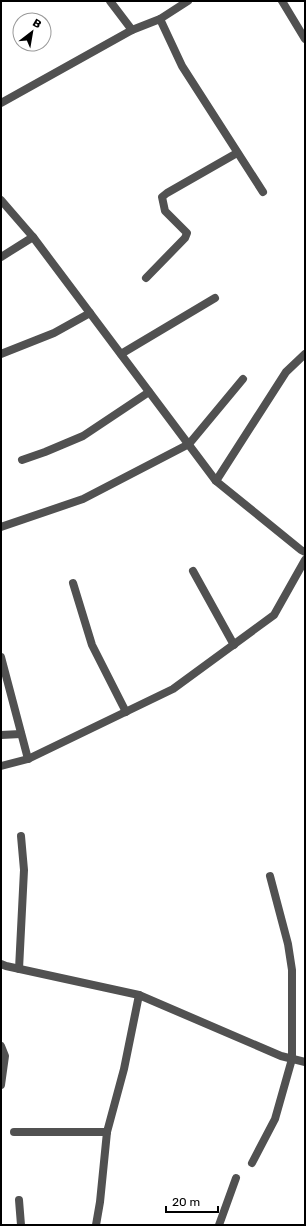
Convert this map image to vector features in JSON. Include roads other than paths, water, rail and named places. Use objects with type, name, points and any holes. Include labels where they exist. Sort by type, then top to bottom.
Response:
[{"type":"street","points":[[110,1],[132,30]]},
{"type":"street","points":[[1,103],[132,30],[160,19],[188,1]]},
{"type":"street","points":[[282,1],[305,39]]},
{"type":"street","points":[[160,19],[182,66],[262,192]]},
{"type":"street","points":[[146,278],[185,238],[187,233],[166,211],[162,198],[167,193],[237,153]]},
{"type":"street","points":[[1,200],[33,237],[216,481],[305,552]]},
{"type":"street","points":[[1,256],[33,237]]},
{"type":"street","points":[[121,354],[216,298]]},
{"type":"street","points":[[1,354],[54,333],[90,313]]},
{"type":"street","points":[[216,481],[286,372],[305,354]]},
{"type":"street","points":[[1,527],[83,499],[189,444],[243,379]]},
{"type":"street","points":[[22,460],[83,436],[149,392]]},
{"type":"street","points":[[1,766],[28,759],[173,689],[274,616],[305,560]]},
{"type":"street","points":[[193,571],[234,644]]},
{"type":"street","points":[[73,583],[92,645],[126,712]]},
{"type":"street","points":[[1,657],[28,759]]},
{"type":"street","points":[[1,735],[22,734]]},
{"type":"street","points":[[19,969],[24,870],[21,836]]},
{"type":"street","points":[[252,1164],[275,1118],[292,1059],[292,970],[288,944],[270,876]]},
{"type":"street","points":[[1,964],[139,995],[281,1056],[305,1062]]},
{"type":"street","points":[[96,1225],[100,1202],[107,1132],[124,1069],[139,995]]},
{"type":"street","points":[[1,1046],[5,1056],[1,1085]]},
{"type":"street","points":[[14,1132],[107,1132]]},
{"type":"street","points":[[219,1225],[236,1178]]},
{"type":"street","points":[[19,1200],[21,1225]]}]
